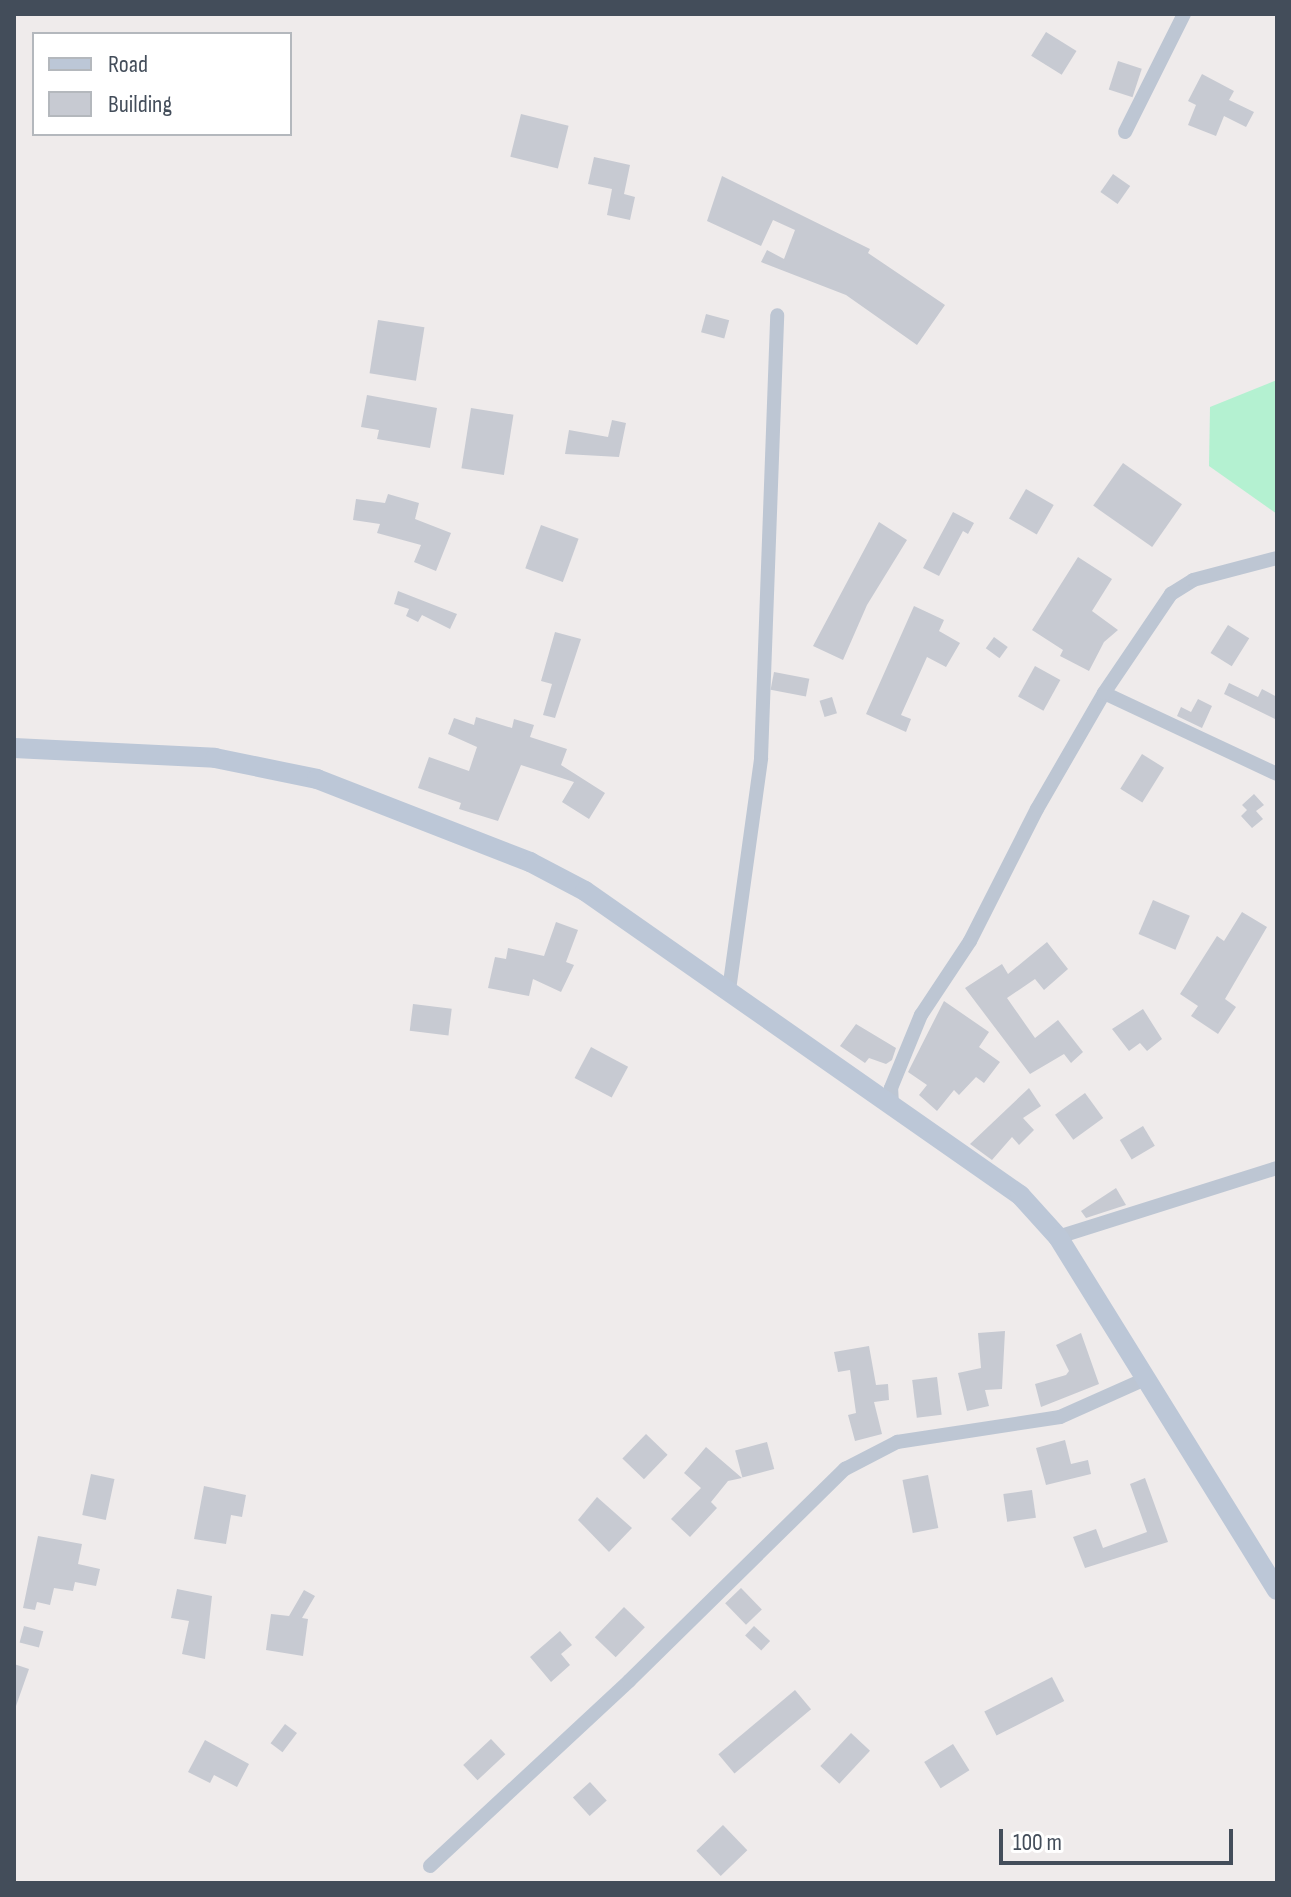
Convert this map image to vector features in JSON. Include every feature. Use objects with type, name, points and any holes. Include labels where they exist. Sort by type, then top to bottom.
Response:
[{"type":"street","points":[[1125,132],[1184,14]]},
{"type":"street","points":[[729,990],[761,758],[777,315]]},
{"type":"street","points":[[892,1105],[891,1088],[921,1015],[970,941],[1037,809],[1104,693],[1171,594],[1193,580],[1277,558]]},
{"type":"street","points":[[1104,693],[1277,774]]},
{"type":"street","points":[[14,748],[215,758],[317,779],[530,862],[585,891],[976,1160],[1020,1195],[1058,1237],[1277,1590]]},
{"type":"street","points":[[1058,1237],[1277,1168]]},
{"type":"street","points":[[430,1866],[629,1681],[845,1469],[897,1442],[1060,1417],[1145,1379]]},
{"type":"green space","points":[[1277,380],[1277,514],[1209,466],[1210,407]]},
{"type":"building","points":[[1046,32],[1077,51],[1062,75],[1031,56]]},
{"type":"building","points":[[1118,61],[1142,69],[1133,97],[1109,90]]},
{"type":"building","points":[[1202,74],[1234,91],[1229,100],[1254,112],[1246,127],[1224,116],[1216,136],[1188,125],[1196,105],[1188,101]]},
{"type":"building","points":[[521,114],[569,126],[558,169],[510,157]]},
{"type":"building","points":[[594,157],[630,165],[624,194],[635,197],[630,220],[607,215],[612,189],[588,184]]},
{"type":"building","points":[[1113,174],[1130,186],[1118,204],[1100,192]]},
{"type":"building","points":[[722,176],[870,249],[868,253],[945,305],[917,345],[846,295],[761,262],[767,250],[784,259],[795,230],[773,220],[761,246],[707,221]]},
{"type":"building","points":[[706,314],[729,320],[724,339],[701,332]]},
{"type":"building","points":[[378,320],[424,327],[416,381],[370,373]]},
{"type":"building","points":[[367,395],[437,408],[430,448],[377,439],[379,430],[361,427]]},
{"type":"building","points":[[471,408],[513,415],[504,475],[461,468]]},
{"type":"building","points":[[612,420],[626,423],[619,457],[565,454],[569,430],[608,437]]},
{"type":"building","points":[[1123,463],[1182,504],[1152,547],[1093,506]]},
{"type":"building","points":[[1026,489],[1054,505],[1037,534],[1009,518]]},
{"type":"building","points":[[388,494],[419,503],[415,519],[451,533],[436,571],[414,562],[421,545],[377,533],[380,524],[353,520],[356,499],[385,503]]},
{"type":"building","points":[[953,512],[974,523],[968,534],[963,531],[939,576],[923,568]]},
{"type":"building","points":[[879,522],[907,540],[867,605],[843,660],[813,646]]},
{"type":"building","points":[[541,525],[579,539],[563,582],[525,568]]},
{"type":"building","points":[[1078,557],[1112,579],[1092,611],[1118,630],[1104,642],[1089,671],[1060,656],[1063,650],[1032,630]]},
{"type":"building","points":[[398,591],[457,614],[450,629],[422,615],[418,622],[406,616],[409,609],[394,604]]},
{"type":"building","points":[[914,606],[944,620],[939,631],[960,643],[946,667],[927,657],[901,715],[911,719],[906,732],[866,714]]},
{"type":"building","points":[[1228,625],[1249,638],[1232,666],[1211,653]]},
{"type":"building","points":[[555,632],[581,639],[555,718],[543,715],[552,684],[541,681]]},
{"type":"building","points":[[994,637],[1008,647],[1000,658],[986,648]]},
{"type":"building","points":[[1035,666],[1060,680],[1043,711],[1018,697]]},
{"type":"building","points":[[774,672],[809,679],[806,697],[771,690]]},
{"type":"building","points":[[1229,683],[1258,697],[1262,689],[1277,697],[1277,720],[1224,694]]},
{"type":"building","points":[[832,697],[837,713],[825,717],[820,701]]},
{"type":"building","points":[[1198,699],[1212,706],[1202,728],[1177,716],[1181,707],[1191,712]]},
{"type":"building","points":[[476,717],[512,728],[514,719],[534,725],[530,737],[567,749],[561,765],[605,793],[589,819],[562,802],[574,782],[521,765],[498,821],[459,809],[461,803],[418,788],[429,757],[469,771],[477,747],[448,734],[454,718],[474,725]]},
{"type":"building","points":[[1142,754],[1164,768],[1142,803],[1120,789]]},
{"type":"building","points":[[1254,794],[1264,805],[1256,811],[1263,819],[1252,828],[1241,816],[1247,810],[1242,805]]},
{"type":"building","points":[[1153,900],[1190,916],[1175,950],[1139,934]]},
{"type":"building","points":[[1242,912],[1267,927],[1225,999],[1236,1007],[1218,1034],[1191,1016],[1198,1006],[1180,994],[1217,936],[1224,941]]},
{"type":"building","points":[[556,922],[578,930],[566,962],[574,965],[561,992],[533,979],[529,996],[488,988],[495,957],[506,959],[508,948],[544,956]]},
{"type":"building","points":[[1047,942],[1068,969],[1044,990],[1035,979],[1007,998],[1035,1038],[1058,1020],[1083,1052],[1071,1063],[1064,1054],[1030,1074],[965,988],[1002,964],[1008,974]]},
{"type":"building","points":[[944,1001],[989,1032],[979,1047],[1000,1062],[984,1083],[976,1077],[959,1095],[954,1090],[937,1111],[919,1095],[927,1085],[908,1072]]},
{"type":"building","points":[[413,1004],[452,1009],[448,1036],[410,1031]]},
{"type":"building","points":[[1143,1009],[1162,1039],[1147,1051],[1140,1043],[1129,1051],[1112,1029]]},
{"type":"building","points":[[856,1024],[896,1048],[892,1060],[886,1064],[869,1058],[865,1063],[840,1046]]},
{"type":"building","points":[[591,1047],[628,1067],[612,1098],[575,1078]]},
{"type":"building","points":[[1029,1088],[1041,1106],[1023,1118],[1034,1130],[1019,1145],[1012,1137],[992,1160],[970,1144]]},
{"type":"building","points":[[1085,1093],[1103,1118],[1073,1140],[1055,1115]]},
{"type":"building","points":[[1143,1126],[1155,1146],[1132,1160],[1120,1140]]},
{"type":"building","points":[[1116,1188],[1126,1205],[1086,1218],[1081,1211]]},
{"type":"building","points":[[1005,1331],[1002,1389],[985,1390],[989,1406],[967,1411],[958,1373],[981,1368],[978,1333]]},
{"type":"building","points":[[1081,1333],[1099,1384],[1041,1407],[1035,1384],[1066,1375],[1069,1371],[1056,1345]]},
{"type":"building","points":[[869,1346],[876,1385],[888,1384],[889,1400],[874,1402],[882,1434],[855,1441],[848,1415],[856,1413],[850,1370],[838,1372],[834,1352]]},
{"type":"building","points":[[937,1377],[942,1415],[917,1418],[912,1380]]},
{"type":"building","points":[[646,1434],[668,1455],[644,1479],[622,1458]]},
{"type":"building","points":[[1065,1440],[1071,1464],[1088,1460],[1091,1474],[1046,1485],[1036,1448]]},
{"type":"building","points":[[767,1442],[774,1469],[742,1478],[735,1451]]},
{"type":"building","points":[[706,1447],[742,1478],[728,1481],[711,1502],[717,1508],[690,1537],[671,1519],[701,1488],[684,1473]]},
{"type":"building","points":[[91,1474],[114,1479],[106,1520],[82,1515]]},
{"type":"building","points":[[928,1475],[938,1528],[913,1533],[902,1480]]},
{"type":"building","points":[[1145,1478],[1168,1542],[1085,1568],[1073,1537],[1096,1529],[1103,1548],[1147,1532],[1130,1484]]},
{"type":"building","points":[[204,1486],[246,1495],[242,1517],[231,1515],[226,1544],[194,1539]]},
{"type":"building","points":[[1032,1490],[1036,1518],[1007,1522],[1003,1494]]},
{"type":"building","points":[[597,1497],[632,1528],[609,1552],[578,1520]]},
{"type":"building","points":[[38,1536],[82,1544],[78,1564],[100,1569],[96,1586],[75,1582],[73,1591],[54,1588],[50,1605],[37,1602],[35,1610],[23,1608]]},
{"type":"building","points":[[741,1588],[762,1610],[746,1625],[725,1603]]},
{"type":"building","points":[[177,1589],[212,1596],[205,1659],[182,1654],[189,1621],[171,1618]]},
{"type":"building","points":[[304,1590],[315,1596],[302,1618],[308,1619],[303,1656],[266,1650],[271,1614],[289,1616]]},
{"type":"building","points":[[624,1607],[645,1627],[616,1657],[595,1637]]},
{"type":"building","points":[[24,1626],[43,1631],[39,1648],[20,1642]]},
{"type":"building","points":[[754,1626],[770,1641],[761,1651],[745,1636]]},
{"type":"building","points":[[560,1631],[572,1645],[561,1654],[570,1665],[551,1682],[530,1657]]},
{"type":"building","points":[[14,1664],[29,1669],[16,1706],[14,1706]]},
{"type":"building","points":[[1052,1677],[1064,1701],[997,1736],[984,1712]]},
{"type":"building","points":[[795,1690],[811,1709],[734,1773],[718,1754]]},
{"type":"building","points":[[285,1724],[297,1733],[283,1752],[271,1743]]},
{"type":"building","points":[[851,1733],[870,1751],[839,1784],[820,1766]]},
{"type":"building","points":[[491,1739],[505,1754],[478,1780],[463,1765]]},
{"type":"building","points":[[205,1740],[249,1764],[237,1787],[214,1775],[210,1783],[188,1772]]},
{"type":"building","points":[[953,1744],[969,1770],[941,1788],[924,1762]]},
{"type":"building","points":[[590,1782],[607,1801],[590,1816],[573,1797]]},
{"type":"building","points":[[723,1825],[747,1850],[721,1876],[696,1851]]}]
